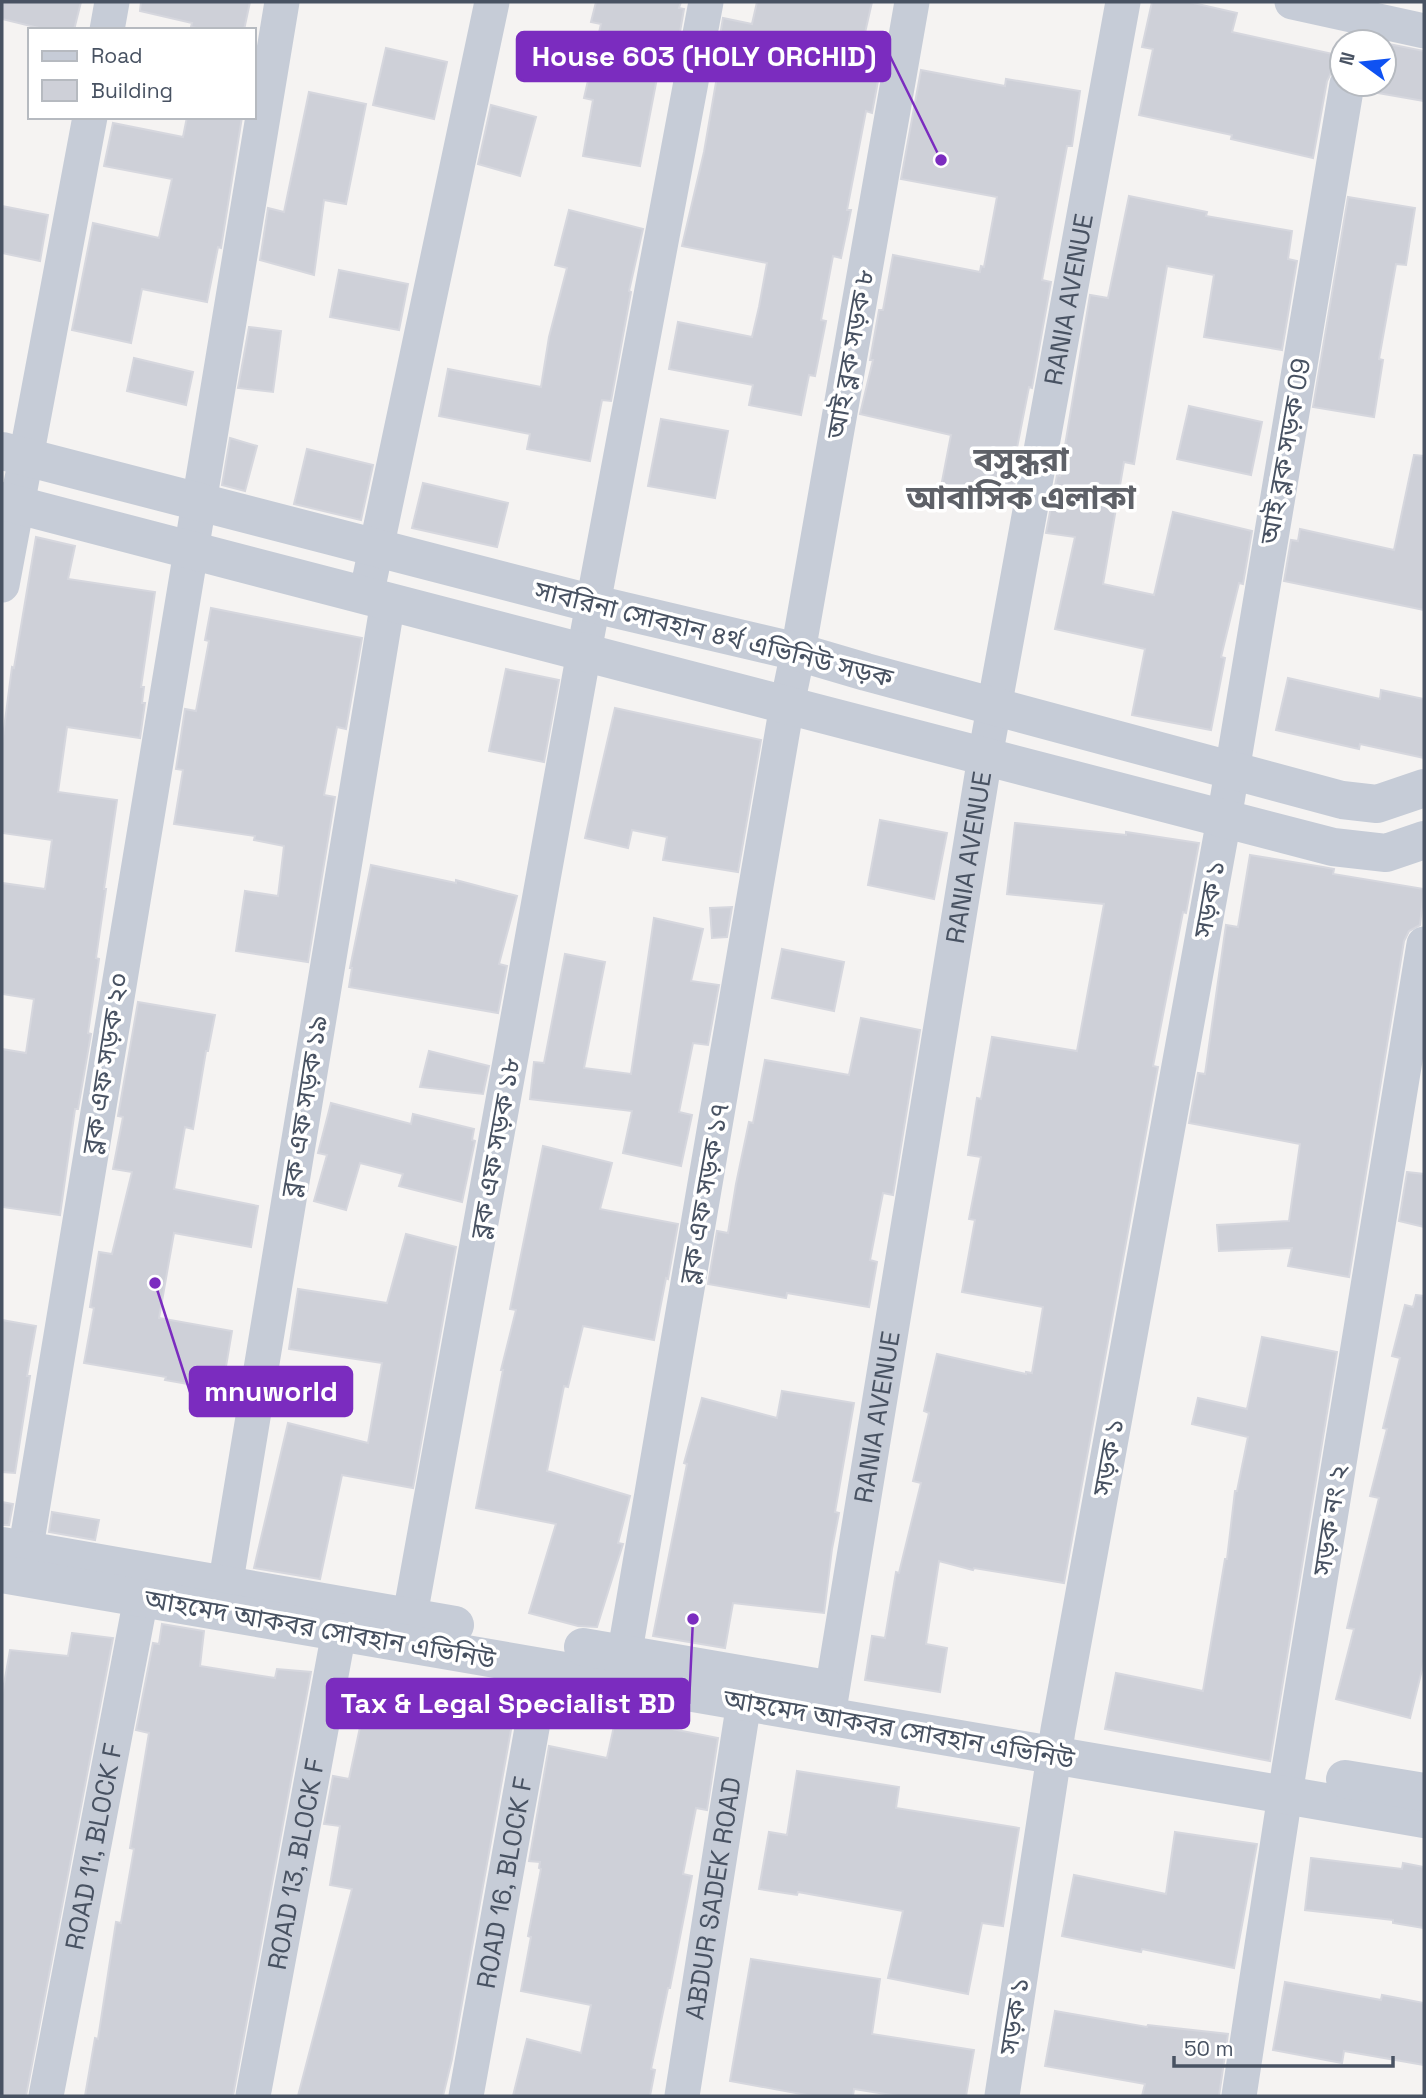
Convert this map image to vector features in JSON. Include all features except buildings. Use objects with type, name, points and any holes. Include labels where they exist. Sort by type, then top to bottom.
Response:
[{"type":"street","points":[[107,28],[112,2]]},
{"type":"street","name":"ব্লক এফ সড়ক ২০","points":[[12,1562],[190,550],[282,2]]},
{"type":"street","name":"ব্লক এফ সড়ক ১৯","points":[[223,1598],[377,598],[376,549],[492,2]]},
{"type":"street","name":"ব্লক এফ সড়ক ১৮","points":[[408,1630],[584,652],[706,2]]},
{"type":"street","name":"আই ব্লক সড়ক ৮","points":[[787,705],[912,2]]},
{"type":"street","name":"RANIA AVENUE","points":[[830,1703],[985,757],[1123,2]]},
{"type":"street","points":[[1292,2],[1358,20],[1424,31]]},
{"type":"street","name":"আই ব্লক সড়ক 09","points":[[1224,819],[1345,98]]},
{"type":"street","points":[[2,585],[14,454],[90,119]]},
{"type":"street","name":"সাবরিনা সোবহান ৪র্থ এভিনিউ সড়ক","points":[[14,454],[376,549],[798,652],[1342,800],[1377,804],[1424,788]]},
{"type":"street","name":"সাবরিনা সোবহান ৪র্থ এভিনিউ সড়ক","points":[[9,503],[1333,847],[1386,853],[1424,840]]},
{"type":"street","name":"ব্লক এফ সড়ক ১৭","points":[[623,1667],[787,705]]},
{"type":"street","name":"সড়ক ১","points":[[1002,2096],[1056,1743],[1224,819]]},
{"type":"street","name":"সড়ক নং ২","points":[[1239,2096],[1287,1782],[1424,944]]},
{"type":"street","name":"আহমেদ আকবর সোবহান এভিনিউ","points":[[12,1562],[141,1598],[223,1598],[339,1632],[408,1630],[543,1667],[623,1667],[744,1702],[830,1703]]},
{"type":"street","name":"আহমেদ আকবর সোবহান এভিনিউ","points":[[12,1562],[1287,1782],[1424,1792]]},
{"type":"street","name":"ROAD 11, BLOCK F","points":[[46,2096],[141,1598]]},
{"type":"street","name":"ROAD 13, BLOCK F","points":[[253,2096],[339,1632]]},
{"type":"street","name":"ROAD 16, BLOCK F","points":[[466,2096],[543,1667]]},
{"type":"street","name":"ABDUR SADEK ROAD","points":[[682,2096],[744,1702]]},
{"type":"street","name":"আহমেদ আকবর সোবহান এভিনিউ","points":[[1287,1782],[1424,1819]]},
{"type":"place","name":"House 603 (HOLY ORCHID)","points":[[941,160]]},
{"type":"place","name":"mnuworld","points":[[155,1283]]},
{"type":"place","name":"Tax & Legal Specialist BD","points":[[693,1619]]},
{"type":"district","name":"বসুন্ধরা আবাসিক এলাকা","points":[[1021,479]]}]
